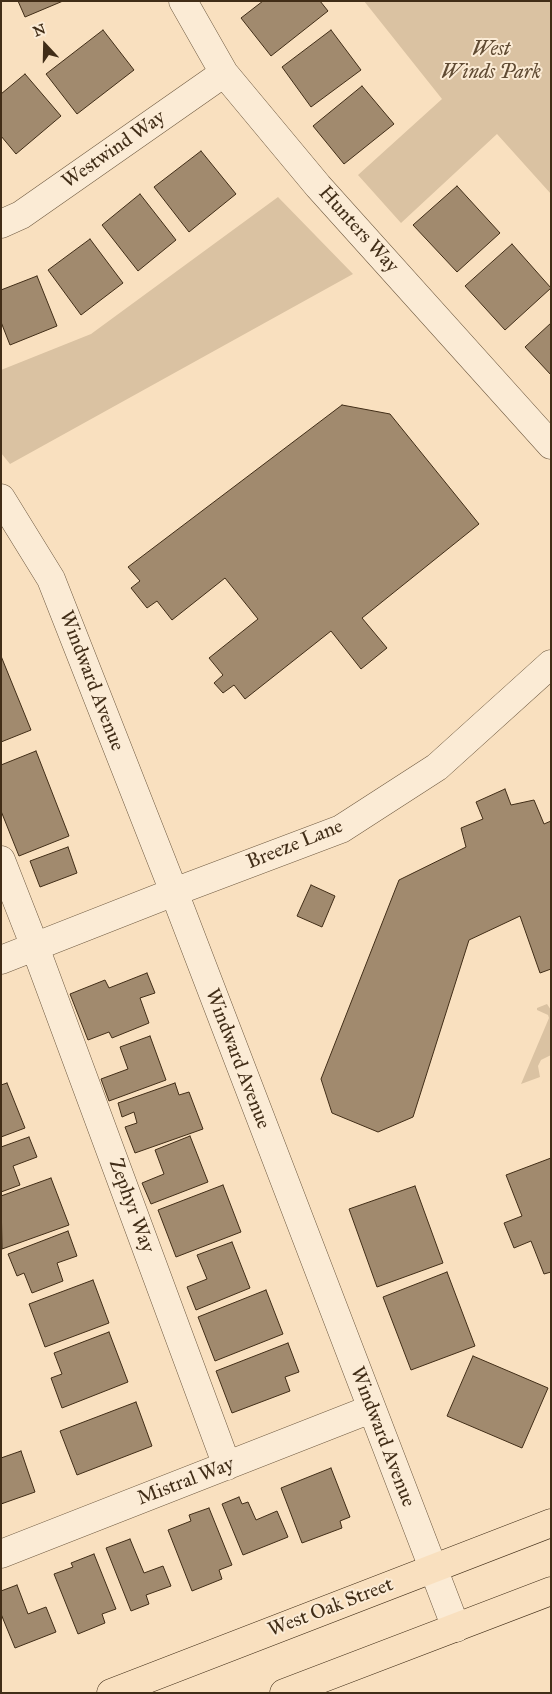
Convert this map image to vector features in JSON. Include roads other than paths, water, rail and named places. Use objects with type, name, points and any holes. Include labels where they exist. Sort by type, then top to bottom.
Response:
[{"type":"main road","name":"West Oak Street","points":[[111,1693],[551,1523]]},
{"type":"main road","points":[[284,1693],[551,1591]]},
{"type":"street","name":"Hunters Way","points":[[183,1],[224,73],[318,186],[551,444]]},
{"type":"street","name":"Westwind Way","points":[[1,224],[21,215],[224,73]]},
{"type":"street","name":"Windward Avenue","points":[[1,498],[51,579],[174,892],[456,1628]]},
{"type":"street","name":"Breeze Lane","points":[[1,960],[341,829],[437,767],[551,664]]},
{"type":"street","name":"Zephyr Way","points":[[1,860],[227,1466]]},
{"type":"street","name":"Mistral Way","points":[[1,1554],[371,1409]]},
{"type":"park label","name":"West Winds Park","points":[[491,62]]}]
